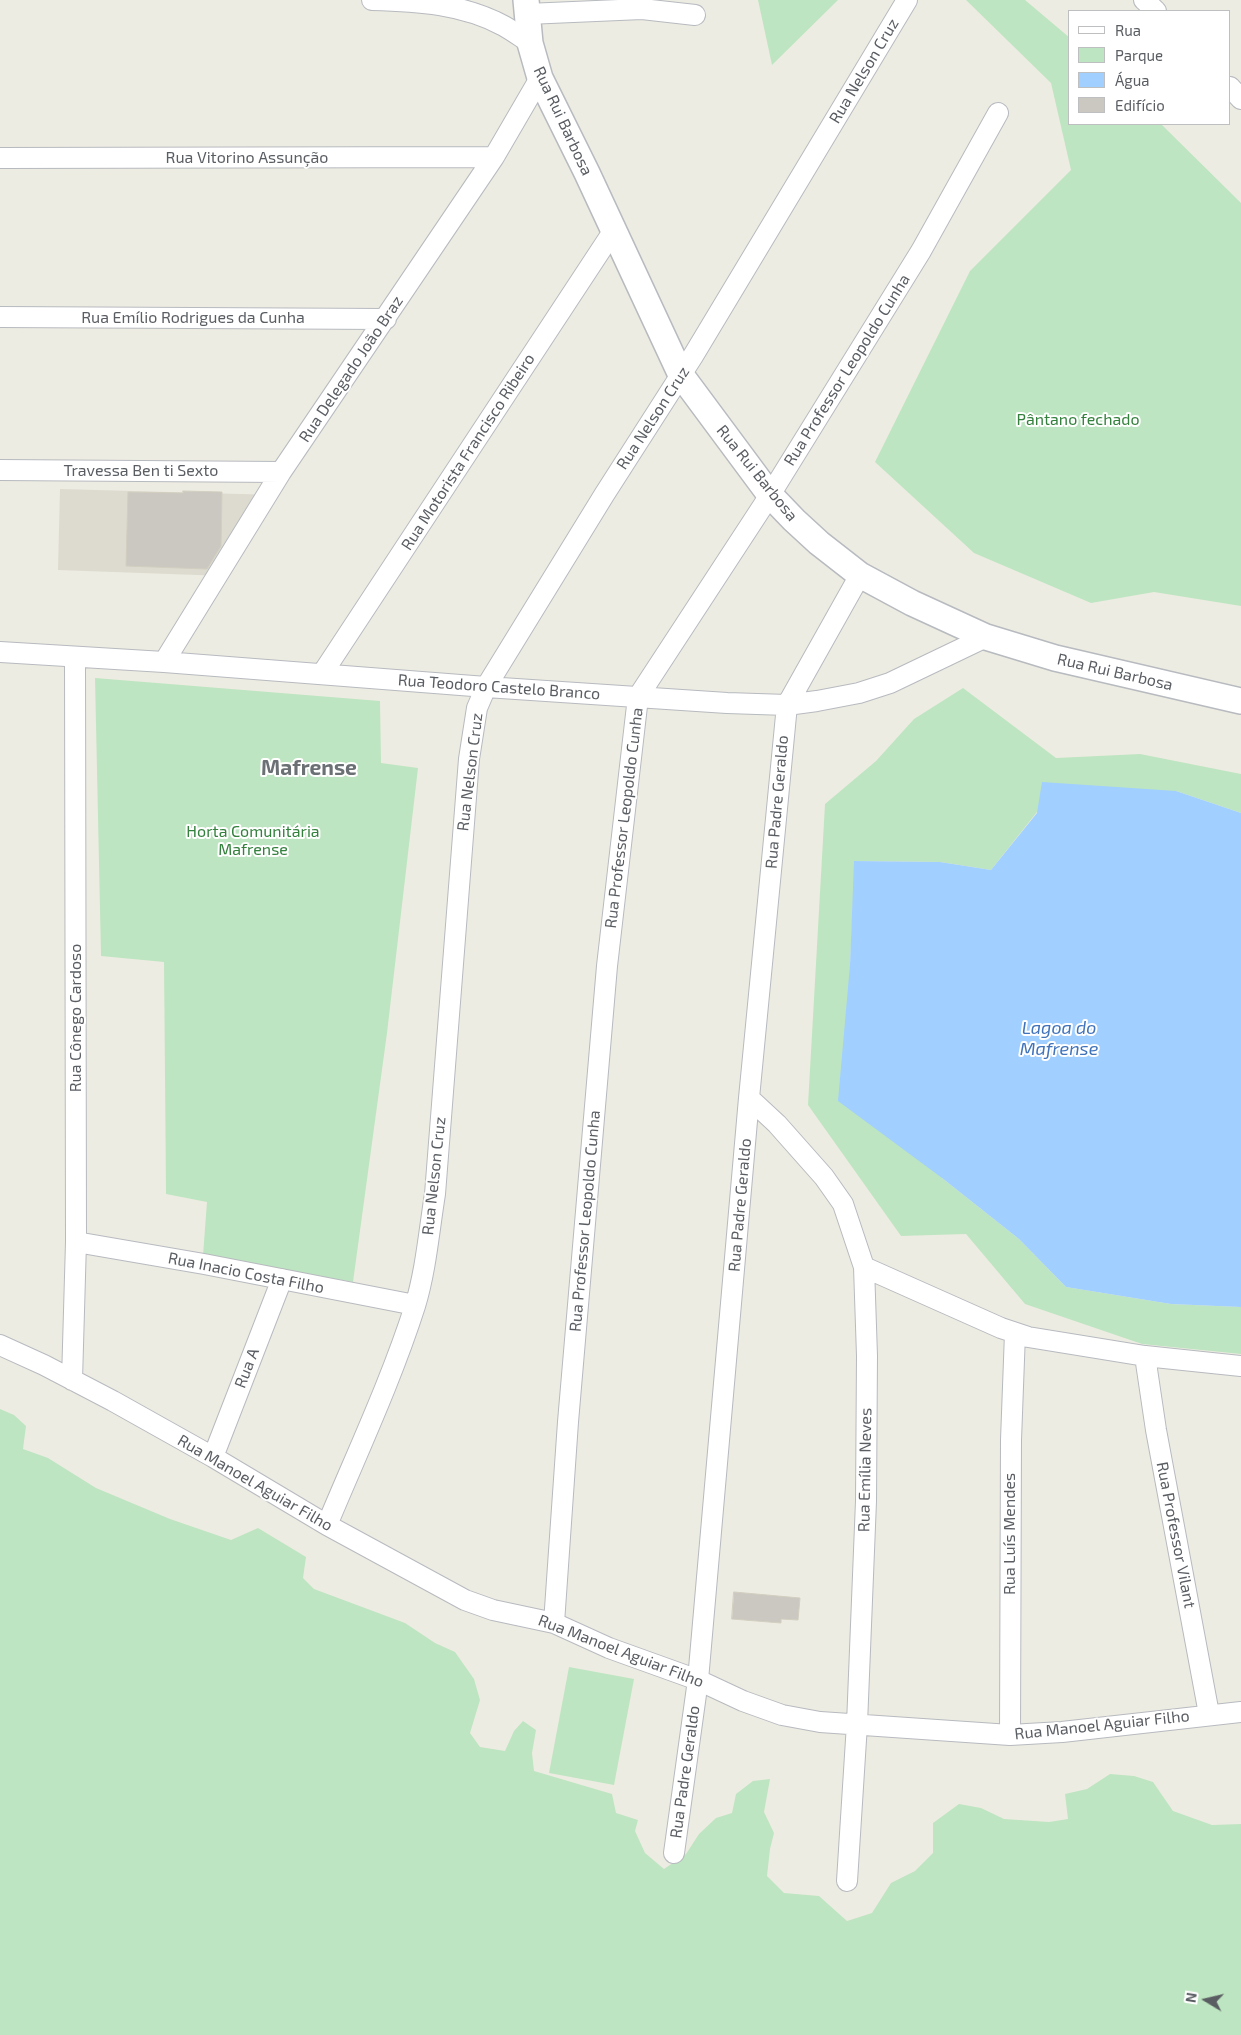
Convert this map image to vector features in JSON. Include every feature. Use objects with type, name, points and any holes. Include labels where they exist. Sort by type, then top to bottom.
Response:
[{"type":"street","points":[[372,0],[443,5],[479,14],[505,26],[530,43]]},
{"type":"street","name":"Rua Nelson Cruz","points":[[327,1525],[386,1385],[415,1305],[426,1254],[435,1194],[472,729],[477,708],[486,687],[599,503],[681,375],[907,0]]},
{"type":"street","points":[[1144,0],[1155,10]]},
{"type":"street","points":[[527,7],[642,9],[695,15]]},
{"type":"street","name":"Rua Rui Barbosa","points":[[527,7],[530,43],[540,78],[614,230],[681,375],[770,495],[818,543],[860,575],[912,603],[986,637],[1056,658],[1241,700]]},
{"type":"street","name":"Rua Delegado João Braz","points":[[164,662],[281,472],[494,157],[540,78]]},
{"type":"street","points":[[1231,88],[1241,99]]},
{"type":"street","name":"Rua Professor Leopoldo Cunha","points":[[554,1624],[569,1412],[607,966],[638,697],[770,495],[920,251],[998,113]]},
{"type":"street","name":"Rua Vitorino Assunção","points":[[0,158],[494,157]]},
{"type":"street","name":"Rua Motorista Francisco Ribeiro","points":[[322,674],[614,230]]},
{"type":"street","name":"Rua Emílio Rodrigues da Cunha","points":[[0,317],[386,318]]},
{"type":"street","name":"Travessa Ben ti Sexto","points":[[0,470],[281,472]]},
{"type":"street","name":"Rua Padre Geraldo","points":[[674,1853],[698,1680],[749,1098],[786,705],[860,575]]},
{"type":"street","name":"Rua Teodoro Castelo Branco","points":[[0,652],[164,662],[486,687],[786,705],[834,698],[890,684],[986,637]]},
{"type":"street","name":"Rua Cônego Cardoso","points":[[72,1380],[76,1242],[75,657]]},
{"type":"street","name":"Rua Emília Neves","points":[[749,1098],[812,1162],[843,1204],[864,1267],[866,1501],[857,1724],[847,1880]]},
{"type":"street","name":"Rua Inacio Costa Filho","points":[[76,1242],[415,1305]]},
{"type":"street","points":[[864,1267],[1028,1337],[1145,1356],[1241,1366]]},
{"type":"street","name":"Rua A","points":[[213,1457],[282,1279]]},
{"type":"street","name":"Rua Luís Mendes","points":[[1010,1735],[1011,1440],[1015,1333]]},
{"type":"street","name":"Rua Manoel Aguiar Filho","points":[[0,1345],[72,1380],[213,1457],[327,1525],[479,1606],[554,1624],[609,1648],[698,1680],[743,1701],[789,1717],[820,1722],[1010,1735],[1062,1732],[1209,1714],[1241,1712]]},
{"type":"street","name":"Rua Professor Vilant","points":[[1145,1356],[1156,1430],[1209,1714]]},
{"type":"shaded area","points":[[60,489],[277,495],[225,576],[58,570]]},
{"type":"green space","points":[[758,0],[838,0],[772,65]]},
{"type":"green space","name":"Pântano fechado","points":[[966,0],[1025,0],[1068,36],[1068,125],[1162,125],[1241,203],[1241,606],[1154,592],[1091,603],[974,553],[875,462],[970,271],[1071,170],[1051,83]]},
{"type":"green space","name":"Horta Comunitária Mafrense","points":[[95,678],[380,701],[381,763],[418,768],[387,1033],[353,1282],[203,1255],[207,1202],[166,1194],[164,962],[101,956]]},
{"type":"green space","points":[[963,688],[1056,758],[1140,754],[1241,774],[1241,813],[1176,791],[1037,812],[991,870],[940,862],[855,861],[850,965],[942,1178],[1019,1239],[1066,1287],[1171,1304],[1241,1307],[1241,1354],[1142,1344],[1025,1304],[966,1234],[901,1236],[808,1105],[825,804],[876,761],[914,719]]},
{"type":"green space","points":[[0,1409],[14,1415],[26,1426],[23,1449],[48,1458],[96,1488],[170,1519],[231,1540],[258,1528],[306,1557],[303,1578],[314,1589],[405,1623],[435,1643],[455,1652],[474,1679],[480,1700],[470,1733],[480,1747],[505,1751],[514,1731],[523,1721],[536,1730],[532,1753],[534,1771],[612,1794],[616,1813],[638,1820],[635,1831],[645,1853],[664,1869],[686,1854],[699,1834],[716,1818],[732,1813],[736,1794],[753,1781],[770,1779],[764,1812],[774,1833],[767,1876],[784,1893],[819,1896],[847,1921],[872,1913],[891,1883],[915,1871],[933,1853],[933,1823],[959,1804],[981,1808],[1004,1819],[1049,1822],[1068,1819],[1065,1794],[1087,1789],[1110,1774],[1134,1776],[1153,1782],[1173,1811],[1212,1825],[1241,1824],[1241,2035],[0,2035]]},
{"type":"green space","points":[[569,1667],[634,1679],[614,1785],[549,1773]]},
{"type":"water","name":"Lagoa do Mafrense","points":[[1042,782],[1176,791],[1241,813],[1241,1307],[1171,1304],[1066,1287],[1019,1239],[942,1178],[838,1101],[850,965],[854,861],[940,862],[991,870],[1037,813]]},
{"type":"building","points":[[183,491],[222,492],[221,546],[207,569],[126,566],[128,492],[183,493]]},
{"type":"building","points":[[734,1592],[800,1598],[798,1620],[781,1619],[781,1623],[732,1619]]},
{"type":"district","name":"Mafrense","points":[[309,768]]}]
